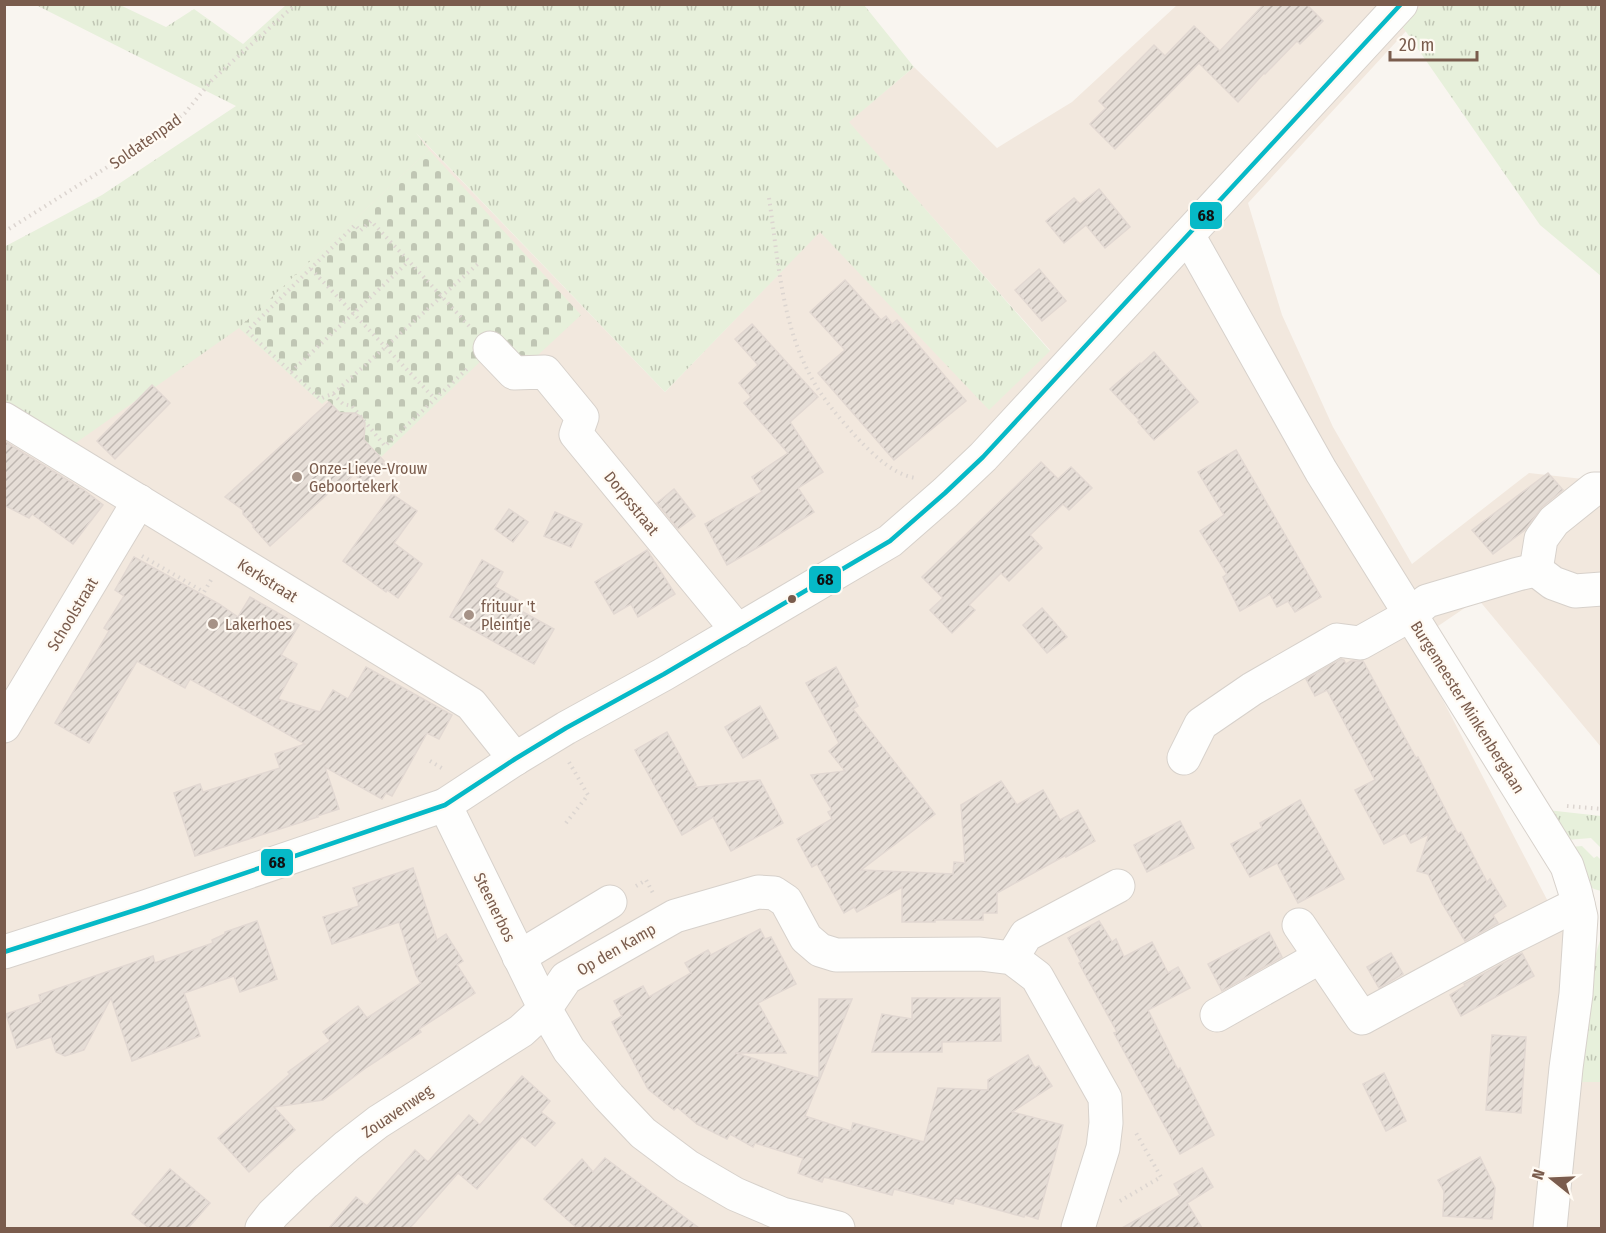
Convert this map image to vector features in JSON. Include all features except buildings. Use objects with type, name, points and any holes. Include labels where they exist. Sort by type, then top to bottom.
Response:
[{"type":"street","points":[[4,952],[445,805],[566,728],[738,631],[890,541],[983,458],[1401,4]]},
{"type":"street","name":"Burgemeester Minkenberglaan","points":[[1188,235],[1321,471],[1567,866],[1587,911],[1566,1068],[1551,1226]]},
{"type":"street","name":"Dorpsstraat","points":[[490,348],[514,374],[544,372],[582,417],[576,434],[738,631]]},
{"type":"street","name":"Kerkstraat","points":[[4,419],[471,704],[515,759]]},
{"type":"street","points":[[1536,570],[1541,539],[1554,521],[1594,489],[1602,489]]},
{"type":"street","name":"Schoolstraat","points":[[4,726],[139,501]]},
{"type":"street","points":[[1184,758],[1201,724],[1252,689],[1337,640],[1360,644],[1410,615],[1427,601],[1536,570],[1553,583],[1575,591],[1602,590]]},
{"type":"street","name":"Steenerbos","points":[[445,805],[544,1009]]},
{"type":"street","points":[[1078,1228],[1103,1148],[1106,1123],[1105,1098],[1037,977],[1012,958],[1026,935],[1118,886]]},
{"type":"street","name":"Op den Kamp","points":[[544,1009],[566,978],[675,915],[758,892],[774,893],[786,901],[806,938],[820,950],[836,955],[980,954],[1012,958]]},
{"type":"street","points":[[519,957],[610,902]]},
{"type":"street","points":[[1299,925],[1362,1018],[1504,941],[1587,911]]},
{"type":"street","points":[[1216,1015],[1320,957]]},
{"type":"street","points":[[544,1009],[568,1050],[609,1097],[643,1133],[687,1166],[735,1194],[782,1214],[838,1228]]},
{"type":"street","name":"Zouavenweg","points":[[275,1224],[347,1146],[378,1122],[521,1031],[544,1009]]},
{"type":"path","name":"Soldatenpad","points":[[4,232],[152,139],[185,113],[212,80],[296,4]]},
{"type":"path","points":[[769,198],[784,300],[799,352],[811,377],[835,414],[872,453],[908,477],[928,480],[945,493]]},
{"type":"path","points":[[333,394],[344,404],[352,406],[385,446],[490,348],[442,296],[371,220],[360,231],[355,225],[247,331],[320,399],[333,394],[385,347],[442,296],[480,262]]},
{"type":"path","points":[[291,372],[409,261]]},
{"type":"path","points":[[311,269],[435,399]]},
{"type":"path","points":[[116,540],[204,592],[227,555]]},
{"type":"path","points":[[566,823],[588,795],[568,761]]},
{"type":"shaded area","points":[[1177,5],[1430,5],[1248,203],[1282,315],[1333,427],[1412,564],[1529,473],[1601,481],[1601,747],[1478,599],[1413,643],[1601,1003],[1601,1228],[5,1228],[5,378],[408,125],[665,392],[820,231],[989,409],[1050,350],[848,122],[914,67],[997,148],[1072,102]]},
{"type":"green space","points":[[36,5],[120,5],[166,27],[194,9],[243,44],[286,5],[864,5],[914,67],[849,122],[1050,351],[989,410],[820,232],[665,392],[416,133],[429,150],[239,328],[70,447],[5,407],[4,247],[102,195],[236,106]]},
{"type":"green space","points":[[1422,5],[1601,5],[1601,276],[1540,225],[1402,26]]},
{"type":"green space","points":[[429,150],[581,315],[508,383],[484,358],[381,457],[327,400],[322,404],[239,328]]},
{"type":"green space","points":[[1547,810],[1601,816],[1601,848],[1591,838],[1567,840]]},
{"type":"green space","points":[[1582,846],[1594,858],[1597,856],[1601,860],[1601,891],[1587,884],[1571,847]]},
{"type":"green space","points":[[1601,937],[1601,1082],[1582,1082],[1594,960]]},
{"type":"transit line","name":"68","points":[[4,952],[145,907],[445,805],[566,728],[664,674],[890,541],[983,457],[1401,4]]},
{"type":"place","name":"Onze-Lieve-Vrouw Geboortekerk","points":[[297,477]]},
{"type":"place","name":"frituur 't Pleintje","points":[[469,615]]},
{"type":"place","name":"Lakerhoes","points":[[213,624]]}]
